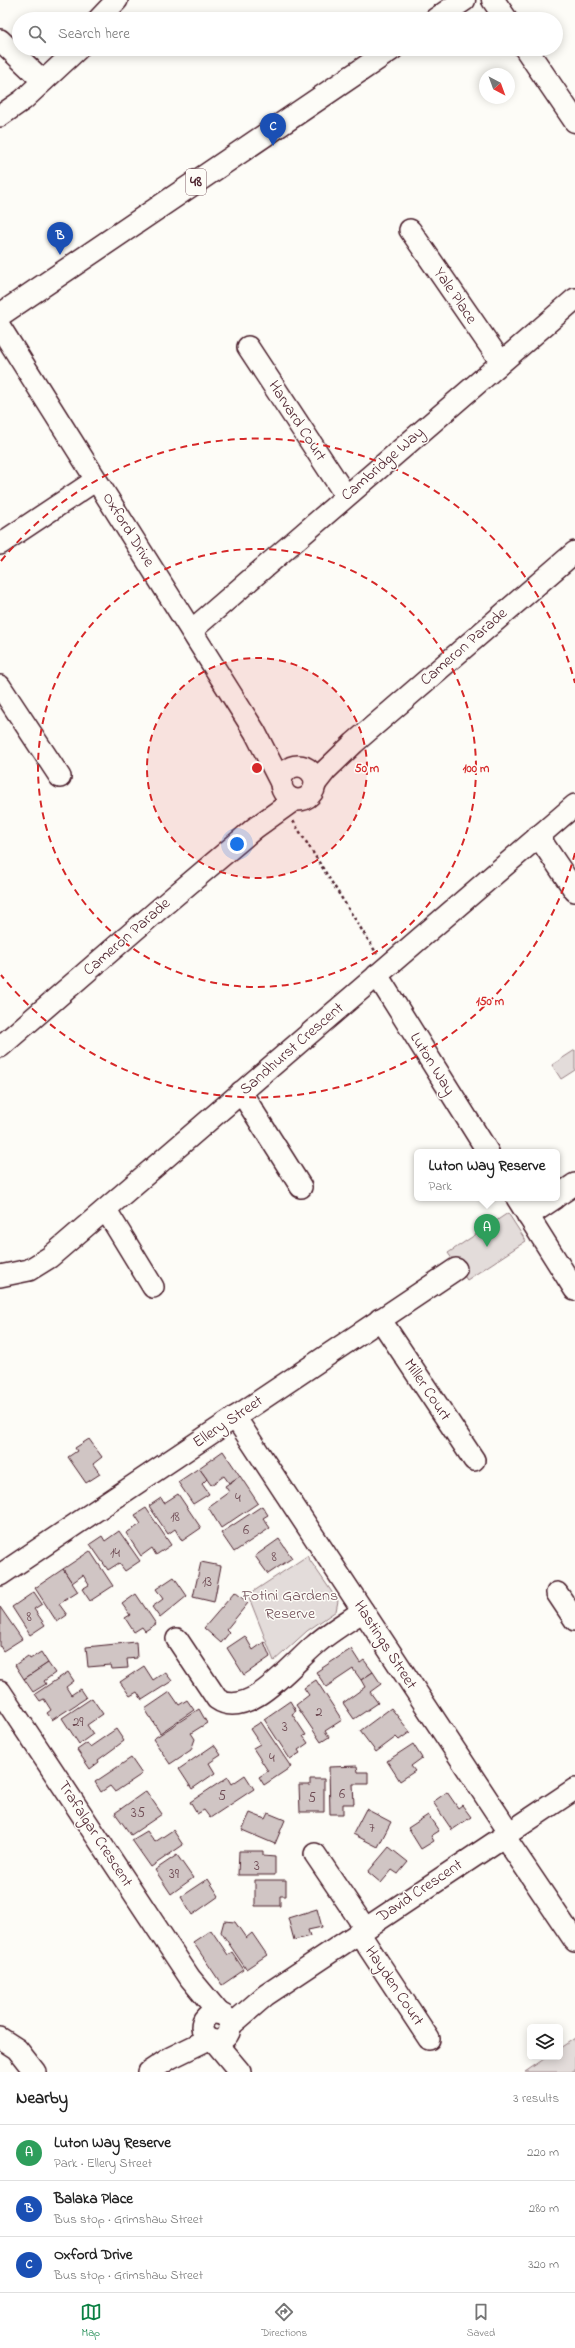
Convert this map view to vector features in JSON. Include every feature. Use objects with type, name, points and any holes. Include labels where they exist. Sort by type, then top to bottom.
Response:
[{"type":"main road","points":[[446,12],[464,0]]},
{"type":"main road","points":[[493,0],[501,12]]},
{"type":"main road","name":"48","points":[[0,316],[382,56]]},
{"type":"main road","points":[[531,56],[575,121]]},
{"type":"street","points":[[106,12],[117,0]]},
{"type":"street","points":[[117,12],[128,0]]},
{"type":"street","points":[[0,40],[12,51]]},
{"type":"street","points":[[17,56],[43,81]]},
{"type":"street","points":[[0,116],[43,81],[69,56]]},
{"type":"street","name":"Yale Place","points":[[410,230],[501,362]]},
{"type":"street","name":"Cambridge Way","points":[[192,630],[575,299]]},
{"type":"street","name":"Oxford Drive","points":[[0,328],[255,732],[285,795]]},
{"type":"street","name":"Harvard Court","points":[[248,347],[346,496]]},
{"type":"street","points":[[0,544],[96,480]]},
{"type":"street","name":"Cameron Parade","points":[[0,1047],[255,828],[285,795],[308,797],[307,773],[326,770],[354,743],[574,554]]},
{"type":"street","points":[[0,686],[60,777]]},
{"type":"street","name":"Oxford Drive","points":[[255,732],[273,749],[307,773]]},
{"type":"street","points":[[285,795],[285,773],[289,769],[307,773]]},
{"type":"street","name":"Sandhurst Crescent","points":[[0,1276],[15,1274],[40,1265],[106,1210],[241,1092],[378,965],[575,805]]},
{"type":"street","points":[[538,836],[575,891]]},
{"type":"street","name":"Luton Way","points":[[378,965],[486,1149]]},
{"type":"street","points":[[241,1092],[301,1187]]},
{"type":"street","points":[[560,1194],[575,1184]]},
{"type":"street","points":[[519,1201],[575,1290]]},
{"type":"street","points":[[528,1216],[550,1201]]},
{"type":"street","points":[[106,1210],[154,1287]]},
{"type":"street","name":"Ellery Street","points":[[0,1576],[456,1269]]},
{"type":"street","name":"Miller Court","points":[[380,1320],[474,1460]]},
{"type":"street","name":"Hastings Street","points":[[235,1417],[363,1611],[575,1941]]},
{"type":"street","points":[[557,1593],[575,1620]]},
{"type":"street","points":[[177,1639],[217,1699],[226,1704],[240,1705],[276,1682],[322,1639],[363,1611]]},
{"type":"street","name":"Trafalgar Crescent","points":[[0,1691],[190,1978],[241,2072]]},
{"type":"street","name":"David Crescent","points":[[149,2072],[575,1789]]},
{"type":"street","name":"Hayden Court","points":[[315,1854],[429,2039]]},
{"type":"street","points":[[0,2038],[16,2049],[34,2071]]},
{"type":"path","points":[[285,795],[378,965]]},
{"type":"green space","points":[[575,1050],[575,1070],[561,1079],[552,1065]]},
{"type":"green space","points":[[508,1213],[526,1241],[467,1280],[448,1253]]},
{"type":"green space","name":"Fotini Gardens Reserve","points":[[307,1556],[338,1601],[336,1611],[307,1631],[274,1661],[248,1595]]},
{"type":"green space","points":[[575,2038],[575,2072],[525,2072],[543,2060],[563,2060],[563,2046]]},
{"type":"building","points":[[89,1439],[102,1457],[93,1464],[100,1474],[86,1483],[68,1457],[77,1451],[75,1448]]},
{"type":"building","points":[[223,1451],[240,1476],[229,1483],[224,1476],[211,1485],[199,1468]]},
{"type":"building","points":[[199,1468],[207,1479],[202,1484],[209,1494],[193,1504],[178,1482]]},
{"type":"building","points":[[240,1476],[258,1503],[221,1528],[208,1507],[229,1492],[225,1486]]},
{"type":"building","points":[[178,1494],[201,1528],[182,1541],[175,1529],[168,1534],[149,1506],[161,1498],[164,1503]]},
{"type":"building","points":[[262,1506],[268,1515],[263,1518],[270,1528],[234,1552],[221,1533]]},
{"type":"building","points":[[146,1508],[171,1545],[156,1555],[152,1548],[141,1556],[126,1533],[141,1524],[135,1515]]},
{"type":"building","points":[[119,1531],[140,1561],[125,1571],[119,1563],[108,1570],[90,1544],[102,1536],[105,1541]]},
{"type":"building","points":[[279,1539],[292,1558],[268,1574],[255,1556]]},
{"type":"building","points":[[90,1551],[113,1586],[90,1601],[82,1589],[89,1585],[83,1575],[72,1583],[63,1569]]},
{"type":"building","points":[[201,1562],[221,1566],[214,1602],[193,1597]]},
{"type":"building","points":[[63,1569],[78,1592],[59,1604],[67,1615],[57,1622],[35,1588]]},
{"type":"building","points":[[174,1577],[187,1596],[160,1618],[152,1607],[163,1599],[156,1589]]},
{"type":"building","points":[[34,1592],[42,1604],[34,1609],[45,1625],[30,1635],[12,1607]]},
{"type":"building","points":[[235,1592],[248,1603],[226,1630],[229,1633],[221,1643],[204,1628]]},
{"type":"building","points":[[136,1594],[156,1624],[145,1631],[142,1627],[134,1632],[125,1618],[130,1615],[122,1604]]},
{"type":"building","points":[[0,1607],[22,1639],[3,1651],[0,1646]]},
{"type":"building","points":[[245,1636],[253,1650],[264,1642],[270,1657],[244,1675],[227,1648]]},
{"type":"building","points":[[136,1642],[137,1658],[127,1659],[128,1668],[112,1669],[111,1665],[88,1667],[86,1647]]},
{"type":"building","points":[[351,1649],[360,1663],[364,1660],[373,1672],[361,1680],[353,1669],[326,1687],[316,1672]]},
{"type":"building","points":[[41,1652],[48,1663],[24,1679],[15,1665],[28,1656],[30,1659]]},
{"type":"building","points":[[48,1663],[55,1673],[44,1681],[46,1684],[33,1692],[24,1679]]},
{"type":"building","points":[[144,1666],[153,1680],[165,1672],[172,1681],[142,1700],[137,1692],[130,1696],[120,1682]]},
{"type":"building","points":[[68,1672],[74,1681],[66,1687],[71,1695],[80,1689],[86,1698],[52,1720],[47,1713],[51,1710],[44,1699],[40,1701],[35,1694]]},
{"type":"building","points":[[373,1672],[381,1684],[370,1692],[378,1703],[354,1719],[343,1703],[365,1687],[361,1680]]},
{"type":"building","points":[[316,1680],[342,1720],[325,1731],[329,1737],[321,1742],[296,1705],[309,1695],[304,1688]]},
{"type":"building","points":[[170,1692],[179,1705],[187,1700],[194,1710],[160,1733],[145,1709]]},
{"type":"building","points":[[92,1698],[103,1714],[87,1725],[93,1734],[79,1744],[62,1718]]},
{"type":"building","points":[[290,1701],[296,1711],[292,1714],[306,1735],[303,1736],[308,1743],[298,1750],[300,1753],[290,1759],[264,1719]]},
{"type":"building","points":[[391,1708],[410,1732],[399,1740],[396,1737],[376,1752],[360,1731]]},
{"type":"building","points":[[199,1709],[207,1723],[191,1733],[195,1739],[191,1750],[170,1764],[153,1739]]},
{"type":"building","points":[[261,1722],[291,1767],[264,1785],[259,1777],[268,1771],[253,1748],[260,1744],[250,1729]]},
{"type":"building","points":[[116,1729],[124,1741],[98,1760],[99,1762],[90,1769],[77,1750],[87,1743],[90,1747]]},
{"type":"building","points":[[413,1744],[422,1758],[411,1766],[415,1771],[400,1781],[387,1761]]},
{"type":"building","points":[[214,1745],[221,1755],[209,1763],[215,1773],[192,1789],[179,1769]]},
{"type":"building","points":[[131,1758],[142,1774],[115,1792],[110,1786],[101,1792],[95,1782]]},
{"type":"building","points":[[357,1766],[358,1772],[368,1772],[368,1784],[353,1784],[354,1804],[343,1804],[343,1814],[330,1814],[329,1767]]},
{"type":"building","points":[[245,1775],[254,1789],[210,1818],[204,1810],[197,1814],[190,1802],[228,1777],[232,1784]]},
{"type":"building","points":[[310,1779],[324,1779],[324,1812],[300,1812],[299,1785],[310,1785]]},
{"type":"building","points":[[146,1791],[162,1814],[131,1835],[115,1813]]},
{"type":"building","points":[[447,1792],[458,1808],[462,1805],[471,1817],[452,1830],[433,1802]]},
{"type":"building","points":[[366,1809],[391,1822],[378,1847],[353,1834]]},
{"type":"building","points":[[250,1813],[265,1819],[268,1813],[285,1820],[275,1844],[242,1830]]},
{"type":"building","points":[[428,1815],[439,1831],[431,1836],[434,1841],[421,1849],[408,1828]]},
{"type":"building","points":[[173,1830],[183,1845],[151,1867],[132,1840],[147,1831],[155,1842]]},
{"type":"building","points":[[389,1847],[408,1862],[398,1874],[392,1870],[381,1883],[368,1872]]},
{"type":"building","points":[[239,1851],[263,1851],[263,1856],[275,1857],[275,1875],[238,1875]]},
{"type":"building","points":[[177,1855],[193,1878],[171,1894],[155,1870]]},
{"type":"building","points":[[208,1879],[219,1896],[192,1915],[181,1897]]},
{"type":"building","points":[[255,1880],[286,1880],[286,1896],[280,1896],[280,1906],[255,1906]]},
{"type":"building","points":[[317,1909],[322,1927],[308,1930],[310,1936],[294,1940],[288,1918]]},
{"type":"building","points":[[224,1921],[235,1922],[246,1938],[252,1933],[267,1955],[246,1969],[221,1932]]},
{"type":"building","points":[[211,1930],[228,1955],[232,1952],[244,1970],[222,1985],[193,1942]]},
{"type":"place","name":"Oxford Drive","points":[[273,146]]},
{"type":"place","name":"Balaka Place","points":[[60,255]]},
{"type":"place","name":"Luton Way Reserve","points":[[487,1247]]}]
